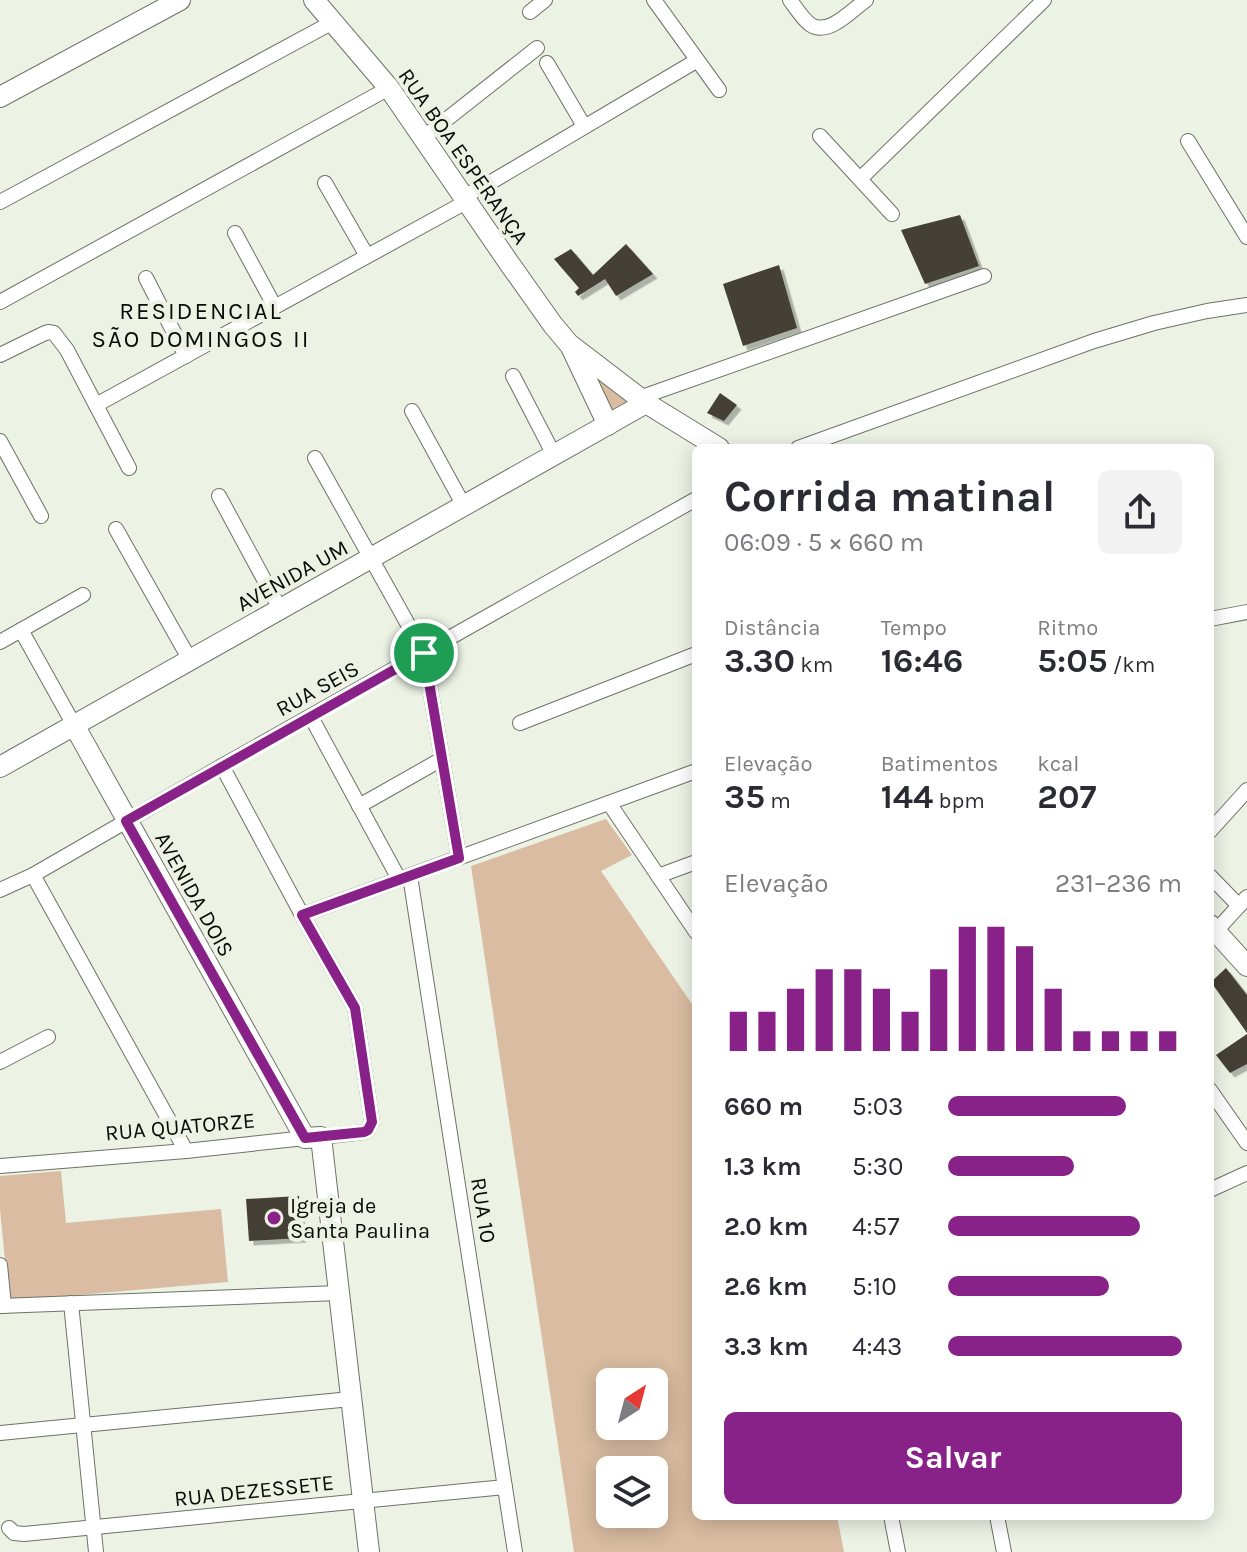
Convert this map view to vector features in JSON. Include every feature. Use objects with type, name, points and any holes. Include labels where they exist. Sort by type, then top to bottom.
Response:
[{"type":"street","points":[[0,97],[180,0]]},
{"type":"street","points":[[530,12],[545,0]]},
{"type":"street","points":[[654,0],[719,90]]},
{"type":"street","points":[[790,0],[810,24],[817,27],[830,27],[866,0]]},
{"type":"street","points":[[860,179],[1044,0]]},
{"type":"street","points":[[0,202],[328,9]]},
{"type":"street","name":"RUA BOA ESPERANÇA","points":[[328,9],[389,88],[464,199],[569,344]]},
{"type":"street","points":[[423,138],[537,48]]},
{"type":"street","points":[[96,405],[367,256],[696,61]]},
{"type":"street","points":[[547,63],[584,126]]},
{"type":"street","points":[[0,302],[389,88]]},
{"type":"street","points":[[820,136],[892,214]]},
{"type":"street","points":[[1188,141],[1247,237]]},
{"type":"street","points":[[325,183],[367,256]]},
{"type":"street","points":[[235,233],[275,307]]},
{"type":"street","points":[[642,401],[984,276]]},
{"type":"street","points":[[146,278],[186,356]]},
{"type":"street","points":[[809,444],[1109,337],[1154,323],[1247,305]]},
{"type":"street","points":[[0,355],[48,332],[58,336],[129,468]]},
{"type":"street","points":[[569,344],[642,401],[712,444]]},
{"type":"street","points":[[569,344],[608,425]]},
{"type":"street","points":[[513,376],[554,455]]},
{"type":"street","name":"AVENIDA UM","points":[[0,767],[608,425],[642,401]]},
{"type":"street","points":[[412,411],[464,506]]},
{"type":"street","points":[[0,441],[41,516]]},
{"type":"street","points":[[315,458],[424,653],[459,858]]},
{"type":"street","points":[[219,496],[280,609]]},
{"type":"street","name":"RUA SEIS","points":[[0,890],[33,875],[692,501]]},
{"type":"street","points":[[116,529],[190,660]]},
{"type":"street","points":[[0,642],[83,595]]},
{"type":"street","points":[[1214,618],[1247,612]]},
{"type":"street","name":"AVENIDA DOIS","points":[[21,630],[126,821],[313,1137],[339,1293],[369,1552]]},
{"type":"street","points":[[520,723],[692,656]]},
{"type":"street","name":"RUA 10","points":[[311,717],[359,806],[405,878],[515,1552]]},
{"type":"street","points":[[359,806],[442,759]]},
{"type":"street","points":[[222,766],[302,915],[692,772]]},
{"type":"street","points":[[1214,827],[1247,790]]},
{"type":"street","points":[[609,803],[692,926]]},
{"type":"street","points":[[658,876],[692,863]]},
{"type":"street","points":[[33,875],[186,1151]]},
{"type":"street","points":[[1214,879],[1243,901],[1214,927]]},
{"type":"street","name":"RUA QUATORZE","points":[[0,1166],[186,1151],[368,1130],[372,1122],[355,1008],[302,915]]},
{"type":"street","points":[[1214,929],[1247,966]]},
{"type":"street","points":[[0,1062],[48,1037]]},
{"type":"street","points":[[1214,1096],[1247,1143]]},
{"type":"street","points":[[1214,1188],[1247,1173]]},
{"type":"street","points":[[0,1265],[2,1306],[339,1293]]},
{"type":"street","points":[[71,1303],[96,1552]]},
{"type":"street","points":[[0,1433],[351,1399]]},
{"type":"street","name":"RUA DEZESSETE","points":[[9,1528],[14,1533],[24,1534],[505,1487]]},
{"type":"street","points":[[892,1520],[898,1552]]},
{"type":"street","points":[[998,1520],[1004,1552]]},
{"type":"shaded area","points":[[589,373],[628,402],[611,410]]},
{"type":"shaded area","points":[[606,819],[632,855],[601,871],[692,1004],[692,1520],[838,1520],[844,1552],[574,1552],[471,866]]},
{"type":"shaded area","points":[[61,1171],[66,1223],[221,1209],[228,1282],[9,1301],[0,1176]]},
{"type":"building","points":[[960,215],[979,266],[925,284],[901,230]]},
{"type":"building","points":[[626,244],[653,274],[616,296],[605,279],[578,296],[575,292],[579,288],[554,259],[571,249],[593,275]]},
{"type":"building","points":[[779,265],[797,328],[743,346],[723,284]]},
{"type":"building","points":[[720,393],[737,405],[724,421],[707,413]]},
{"type":"building","points":[[1226,968],[1247,995],[1247,1033],[1214,986],[1214,979]]},
{"type":"building","points":[[1247,1034],[1247,1064],[1230,1073],[1216,1055]]},
{"type":"building","name":"Igreja de Santa Paulina","points":[[299,1196],[302,1238],[249,1241],[246,1199]]},
{"type":"place","name":"Igreja de Santa Paulina","points":[[274,1218]]},
{"type":"district","name":"RESIDENCIAL SÃO DOMINGOS II","points":[[201,325]]},
{"type":"route","points":[[424,653],[459,858],[302,915],[355,1008],[372,1122],[364,1132],[305,1138],[126,821],[424,653]]}]
